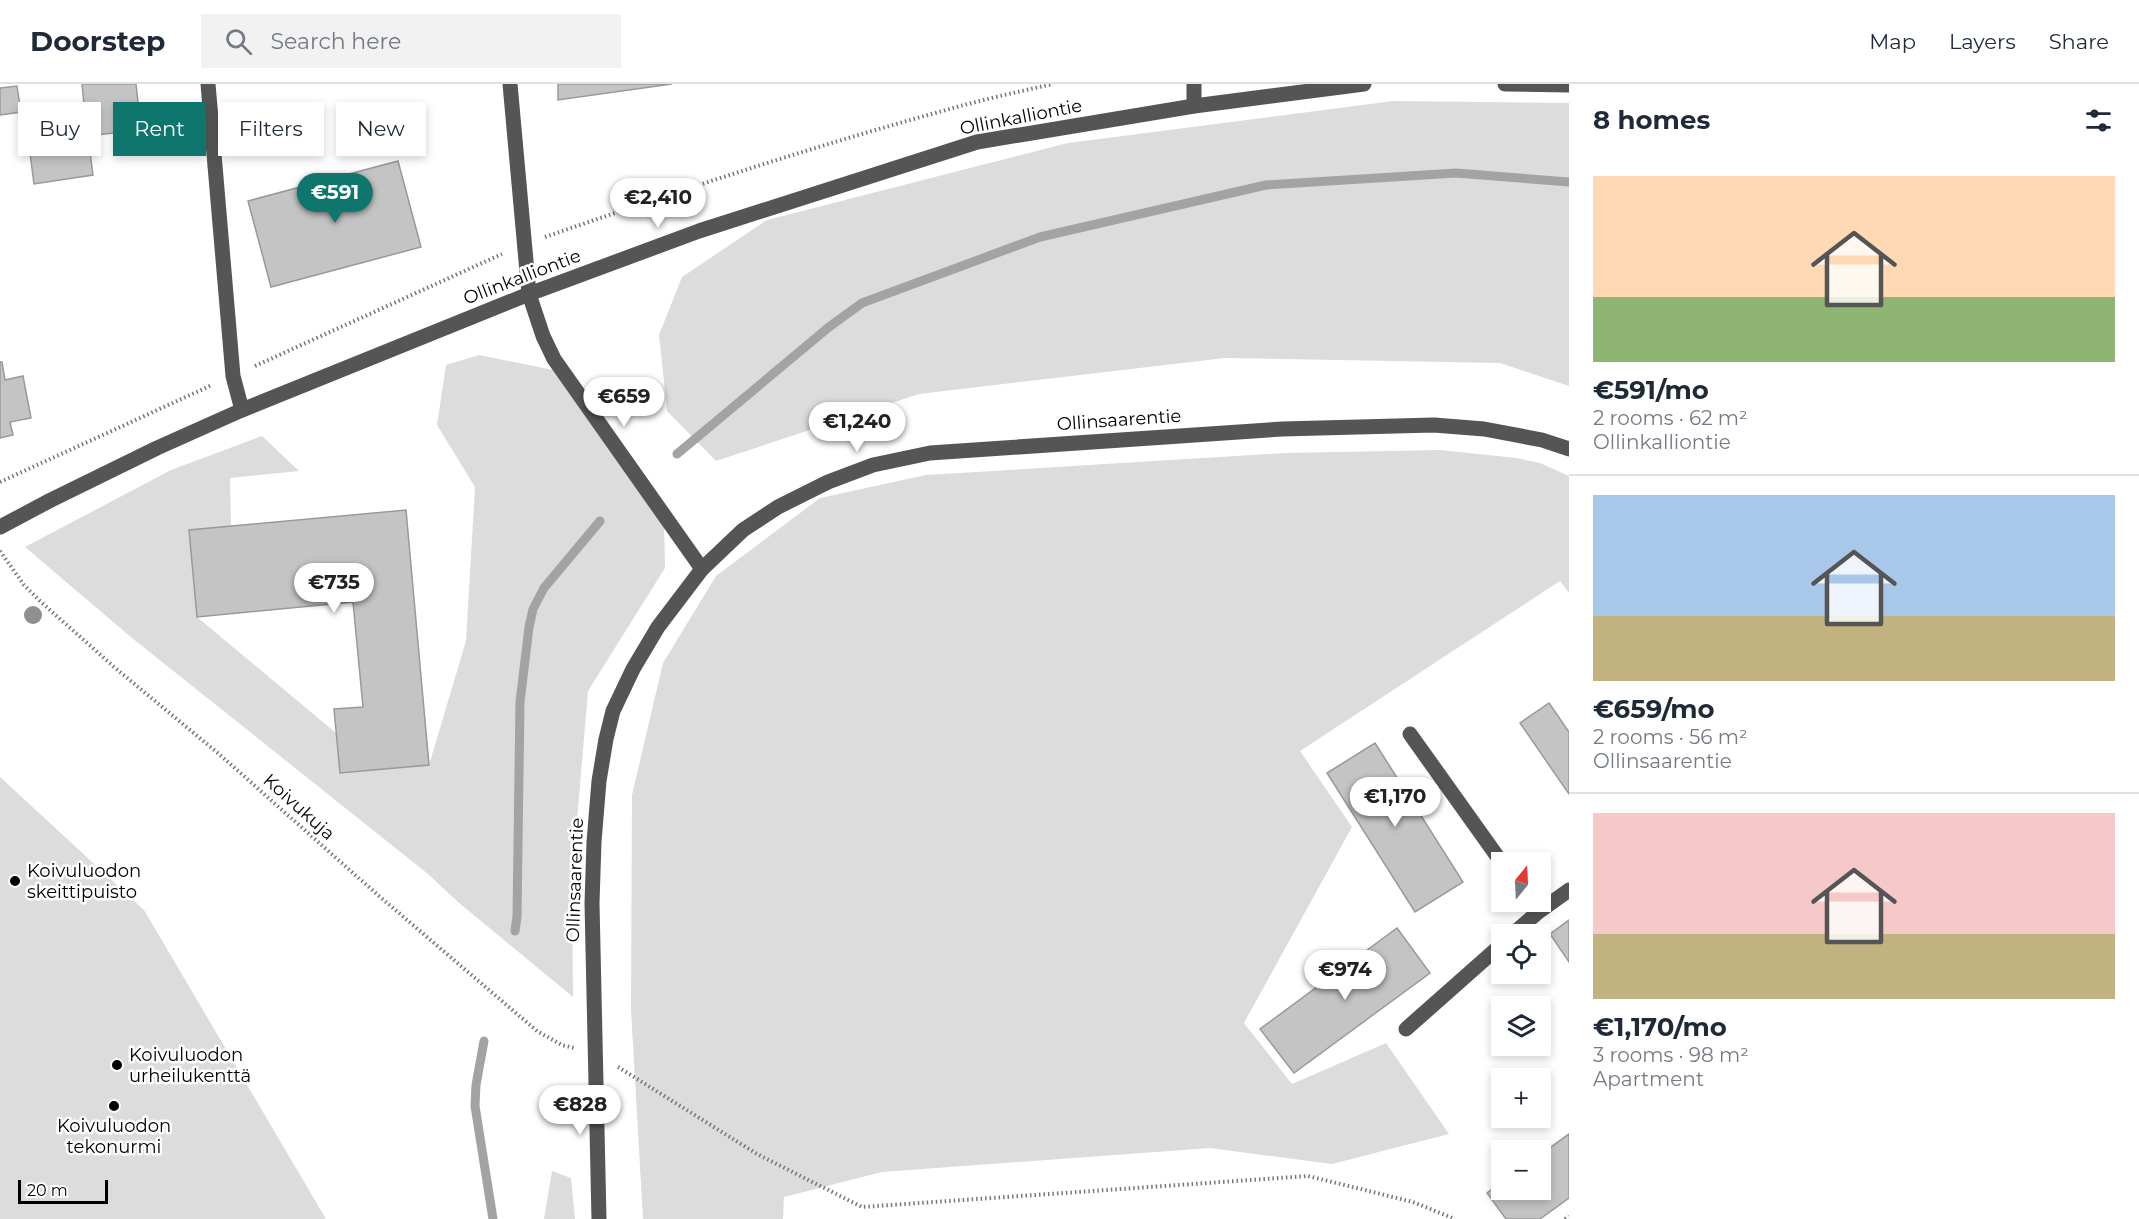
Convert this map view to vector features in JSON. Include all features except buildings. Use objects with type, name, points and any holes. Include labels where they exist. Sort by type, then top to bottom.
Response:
[{"type":"street","points":[[208,84],[233,376],[242,410]]},
{"type":"street","points":[[510,84],[529,294],[543,336],[554,359],[702,569]]},
{"type":"street","points":[[1194,84],[1194,106]]},
{"type":"street","name":"Ollinkalliontie","points":[[0,527],[51,500],[242,410],[529,294],[699,231],[977,142],[1194,106],[1364,84]]},
{"type":"street","points":[[1505,84],[1569,85]]},
{"type":"street","name":"Ollinsaarentie","points":[[599,1219],[592,903],[599,781],[606,739],[613,711],[638,660],[658,627],[702,569],[743,530],[778,507],[828,482],[873,465],[930,453],[1282,429],[1434,425],[1484,429],[1542,440],[1569,449]]},
{"type":"street","points":[[1410,734],[1494,852]]},
{"type":"street","points":[[1551,898],[1569,890]]},
{"type":"street","points":[[1406,1029],[1491,954]]},
{"type":"path","name":"Koivukuja","points":[[0,551],[2,557],[24,585],[40,601],[537,1031],[562,1046],[594,1052]]},
{"type":"path","points":[[594,1052],[757,1154],[862,1207],[1308,1176],[1413,1202],[1455,1219]]},
{"type":"path","points":[[1565,1219],[1569,1216]]},
{"type":"shaded area","points":[[1393,101],[1569,103],[1569,386],[1500,363],[1225,358],[919,394],[716,461],[667,411],[659,335],[682,277],[767,220],[1068,143]]},
{"type":"shaded area","points":[[479,355],[558,371],[664,523],[665,568],[588,691],[572,879],[573,997],[458,902],[428,874],[132,638],[25,547],[171,470],[262,436],[299,471],[230,478],[231,526],[189,530],[197,617],[336,733],[340,773],[429,765],[466,641],[475,487],[437,425],[446,365]]},
{"type":"shaded area","points":[[1440,450],[1516,458],[1540,463],[1569,476],[1569,593],[1560,581],[1300,751],[1352,827],[1244,1023],[1292,1084],[1386,1043],[1449,1134],[1332,1164],[1210,1148],[882,1172],[784,1197],[783,1219],[643,1219],[631,1010],[632,795],[663,663],[716,576],[820,498],[926,475],[1286,453]]},
{"type":"shaded area","name":"Koivuluodon tekonurmi","points":[[0,777],[144,910],[326,1219],[0,1219]]},
{"type":"shaded area","points":[[552,1171],[571,1178],[575,1219],[544,1219]]},
{"type":"waterway","points":[[677,454],[829,327],[862,303],[1040,237],[1266,185],[1456,173],[1569,182]]},
{"type":"waterway","points":[[515,931],[520,702],[529,627],[533,609],[544,588],[600,521]]},
{"type":"waterway","points":[[484,1041],[476,1085],[475,1106],[493,1219]]},
{"type":"place","name":"Koivuluodon skeittipuisto","points":[[15,881]]},
{"type":"place","name":"Koivuluodon urheilukenttä","points":[[117,1065]]},
{"type":"place","name":"Koivuluodon tekonurmi","points":[[114,1106]]}]
